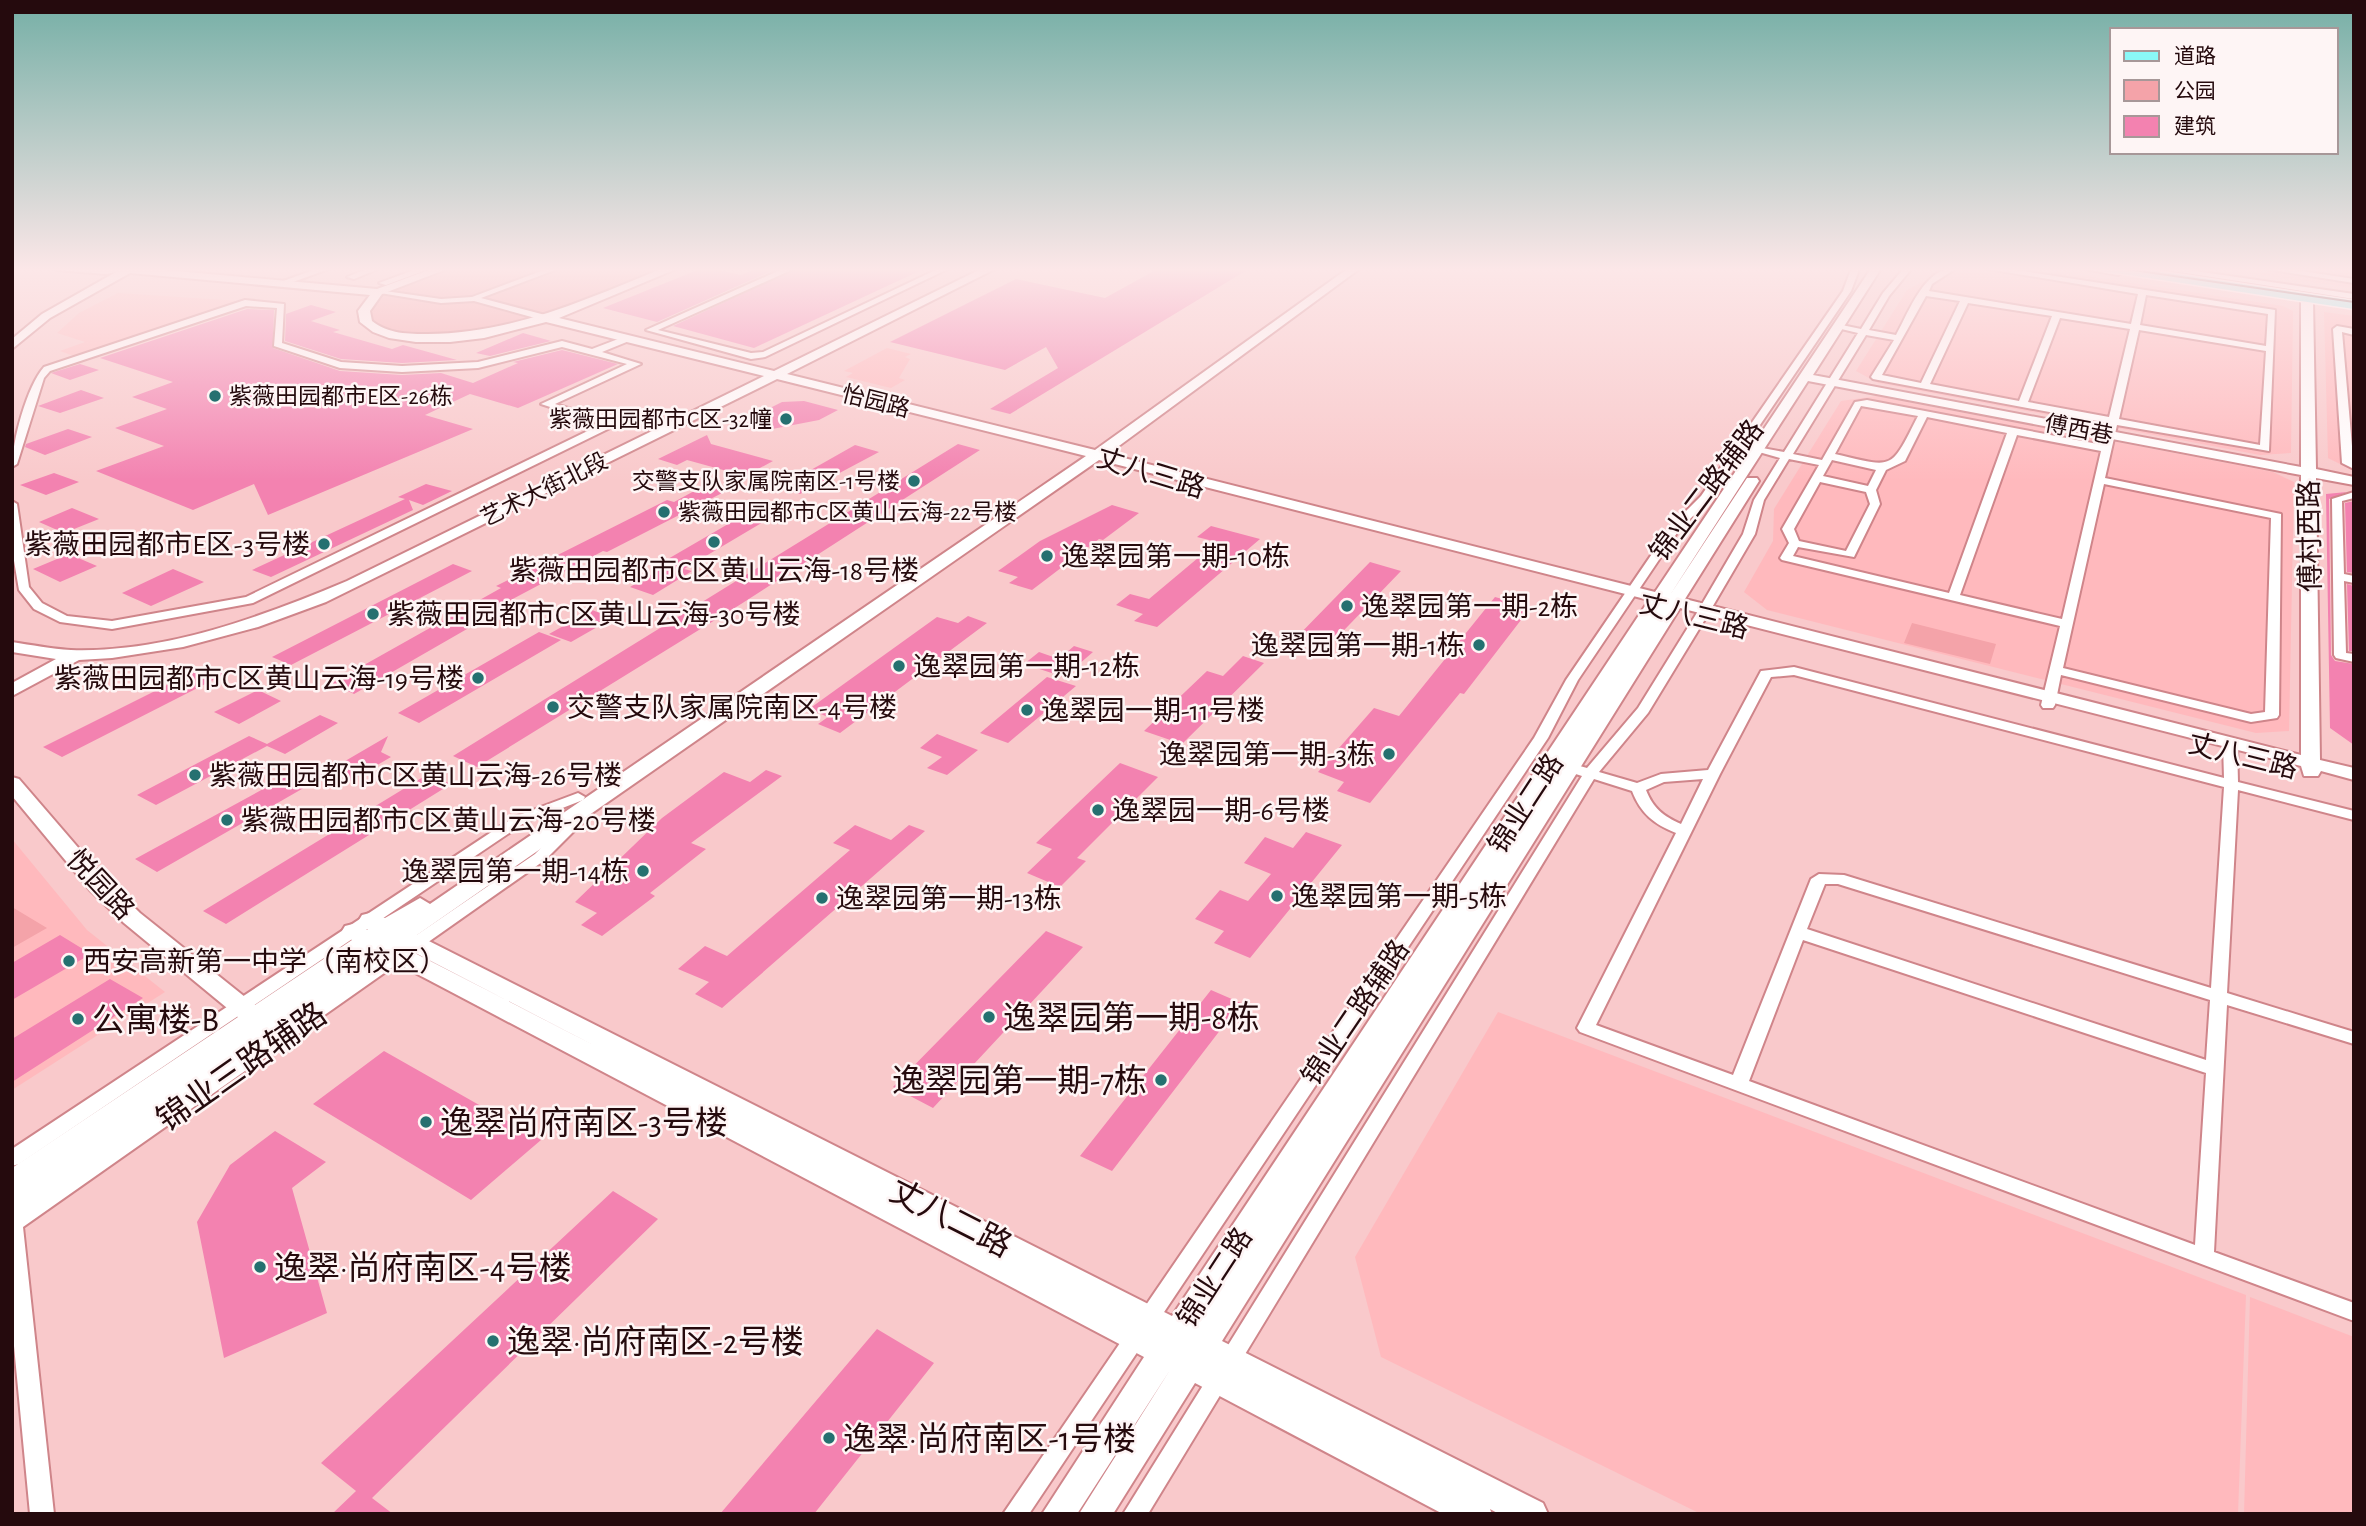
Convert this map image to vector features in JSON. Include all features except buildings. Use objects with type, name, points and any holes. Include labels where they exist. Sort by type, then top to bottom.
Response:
[{"type":"street","points":[[12,464],[40,377],[47,369],[139,338]]},
{"type":"street","points":[[12,504],[23,587],[38,606],[50,613],[64,619],[112,625],[238,603],[611,424],[546,404],[636,364],[562,344],[478,365],[402,369],[340,365],[277,344],[278,338]]},
{"type":"street","name":"怡园路","points":[[623,338],[1097,458]]},
{"type":"street","points":[[682,338],[751,356],[765,354],[798,338]]},
{"type":"street","name":"艺术大街北段","points":[[75,655],[194,640],[244,628],[290,612],[353,584],[848,338]]},
{"type":"street","points":[[12,1182],[254,1016],[384,937],[1097,458],[1253,338]]},
{"type":"street","points":[[588,798],[1097,458],[1258,338]]},
{"type":"street","name":"锦业二路辅路","points":[[1015,1514],[1541,738],[1572,680],[1630,594],[1675,528],[1705,498],[1814,338]]},
{"type":"street","name":"锦业二路","points":[[1095,1514],[1571,767],[1664,603],[1771,452],[1845,338]]},
{"type":"street","points":[[1899,338],[1876,377],[2022,404],[2111,428],[2264,449],[2271,338]]},
{"type":"street","points":[[1924,386],[1947,338]]},
{"type":"street","points":[[2022,404],[2048,338]]},
{"type":"street","points":[[2049,701],[2132,338]]},
{"type":"street","points":[[2204,338],[2270,349]]},
{"type":"street","name":"傅村西路","points":[[2307,338],[2311,768]]},
{"type":"street","points":[[2338,338],[2347,463],[2354,466]]},
{"type":"street","points":[[594,352],[626,339]]},
{"type":"street","name":"锦业二路辅路","points":[[1135,1514],[1224,1370],[1571,767],[1643,710],[1703,613],[1749,534],[1771,452],[1818,380]]},
{"type":"street","name":"傅西巷","points":[[1818,380],[2111,428],[2354,481]]},
{"type":"street","points":[[1882,468],[1871,490],[1875,504],[1850,555],[1795,542],[1788,529],[1858,404],[1867,403],[2108,449]]},
{"type":"street","points":[[1771,452],[1882,468],[1901,459],[1924,414]]},
{"type":"street","points":[[1953,597],[2013,431]]},
{"type":"street","name":"丈八三路","points":[[1097,458],[2230,747],[2311,768],[2354,783]]},
{"type":"street","points":[[1815,478],[1871,490]]},
{"type":"street","points":[[2056,670],[2251,718],[2272,715],[2277,516],[2100,480]]},
{"type":"street","points":[[2354,495],[2337,499],[2340,654],[2354,658]]},
{"type":"street","points":[[2337,539],[2354,542]]},
{"type":"street","points":[[1795,542],[1786,558],[2067,624]]},
{"type":"street","points":[[2338,576],[2354,580]]},
{"type":"street","points":[[12,647],[75,655]]},
{"type":"street","points":[[12,691],[75,655]]},
{"type":"street","points":[[2354,816],[1794,671],[1766,674],[1586,1028],[2354,1312]]},
{"type":"street","points":[[2204,1256],[2231,784],[2230,747]]},
{"type":"street","points":[[1571,767],[1638,788],[1661,778],[1713,774]]},
{"type":"street","name":"锦业二路","points":[[1058,1514],[1170,1343],[1571,767]]},
{"type":"street","name":"丈八三路","points":[[2311,768],[2354,774]]},
{"type":"street","name":"悦园路","points":[[12,783],[98,885],[132,918],[254,1016]]},
{"type":"street","points":[[1638,788],[1645,808],[1667,823],[1686,831]]},
{"type":"street","name":"锦业三路辅路","points":[[12,1223],[384,937],[519,820],[588,798]]},
{"type":"street","points":[[1740,1084],[1819,879],[1839,879],[2354,1038]]},
{"type":"street","points":[[1798,932],[2216,1070]]},
{"type":"street","name":"锦业三路辅路","points":[[12,1159],[384,937]]},
{"type":"street","name":"丈八二路","points":[[384,937],[1170,1343],[1532,1514]]},
{"type":"street","points":[[12,1203],[254,1016]]},
{"type":"street","points":[[12,1223],[41,1514]]},
{"type":"street","name":"丈八二路","points":[[1224,1370],[1476,1514]]},
{"type":"shaded area","points":[[73,338],[128,338],[74,356],[60,351],[85,342]]},
{"type":"shaded area","points":[[1877,338],[2293,338],[2291,453],[2260,455],[1878,383],[1856,371]]},
{"type":"shaded area","points":[[2325,338],[2354,338],[2354,471],[2328,458]]},
{"type":"shaded area","points":[[887,348],[911,354],[905,357],[910,359],[899,378],[905,380],[891,388],[846,377],[853,373],[844,371]]},
{"type":"shaded area","points":[[1876,396],[2273,472],[2294,482],[2289,731],[2256,733],[1767,610],[1744,592],[1773,541],[1774,509],[1841,401]]},
{"type":"shaded area","name":"西安高新第一中学（南校区）","points":[[12,839],[87,930],[165,992],[12,1090]]},
{"type":"shaded area","points":[[1498,1012],[2246,1295],[2238,1514],[1701,1514],[1381,1357],[1355,1257]]},
{"type":"shaded area","points":[[2250,1297],[2354,1337],[2354,1514],[2244,1514]]},
{"type":"green space","points":[[1912,623],[1996,644],[1990,664],[1904,643]]},
{"type":"green space","points":[[12,907],[47,928],[12,948]]},
{"type":"place","name":"紫薇田园都市E区-26栋","points":[[215,396]]},
{"type":"place","name":"紫薇田园都市C区-32幢","points":[[786,419]]},
{"type":"place","name":"交警支队家属院南区-1号楼","points":[[914,481]]},
{"type":"place","name":"紫薇田园都市C区黄山云海-22号楼","points":[[664,512]]},
{"type":"place","name":"紫薇田园都市C区黄山云海-18号楼","points":[[714,542]]},
{"type":"place","name":"紫薇田园都市E区-3号楼","points":[[324,544]]},
{"type":"place","name":"逸翠园第一期-10栋","points":[[1047,556]]},
{"type":"place","name":"逸翠园第一期-2栋","points":[[1347,606]]},
{"type":"place","name":"紫薇田园都市C区黄山云海-30号楼","points":[[373,614]]},
{"type":"place","name":"逸翠园第一期-1栋","points":[[1479,645]]},
{"type":"place","name":"逸翠园第一期-12栋","points":[[899,666]]},
{"type":"place","name":"紫薇田园都市C区黄山云海-19号楼","points":[[478,678]]},
{"type":"place","name":"交警支队家属院南区-4号楼","points":[[553,707]]},
{"type":"place","name":"逸翠园一期-11号楼","points":[[1027,710]]},
{"type":"place","name":"逸翠园第一期-3栋","points":[[1389,754]]},
{"type":"place","name":"紫薇田园都市C区黄山云海-26号楼","points":[[195,775]]},
{"type":"place","name":"逸翠园一期-6号楼","points":[[1098,810]]},
{"type":"place","name":"紫薇田园都市C区黄山云海-20号楼","points":[[227,820]]},
{"type":"place","name":"逸翠园第一期-14栋","points":[[643,871]]},
{"type":"place","name":"逸翠园第一期-5栋","points":[[1277,896]]},
{"type":"place","name":"逸翠园第一期-13栋","points":[[822,898]]},
{"type":"place","name":"西安高新第一中学（南校区）","points":[[69,961]]},
{"type":"place","name":"逸翠园第一期-8栋","points":[[989,1017]]},
{"type":"place","name":"公寓楼-B","points":[[78,1019]]},
{"type":"place","name":"逸翠园第一期-7栋","points":[[1161,1080]]},
{"type":"place","name":"逸翠尚府南区-3号楼","points":[[426,1122]]},
{"type":"place","name":"逸翠·尚府南区-4号楼","points":[[260,1267]]},
{"type":"place","name":"逸翠·尚府南区-2号楼","points":[[493,1341]]},
{"type":"place","name":"逸翠·尚府南区-1号楼","points":[[829,1438]]}]
